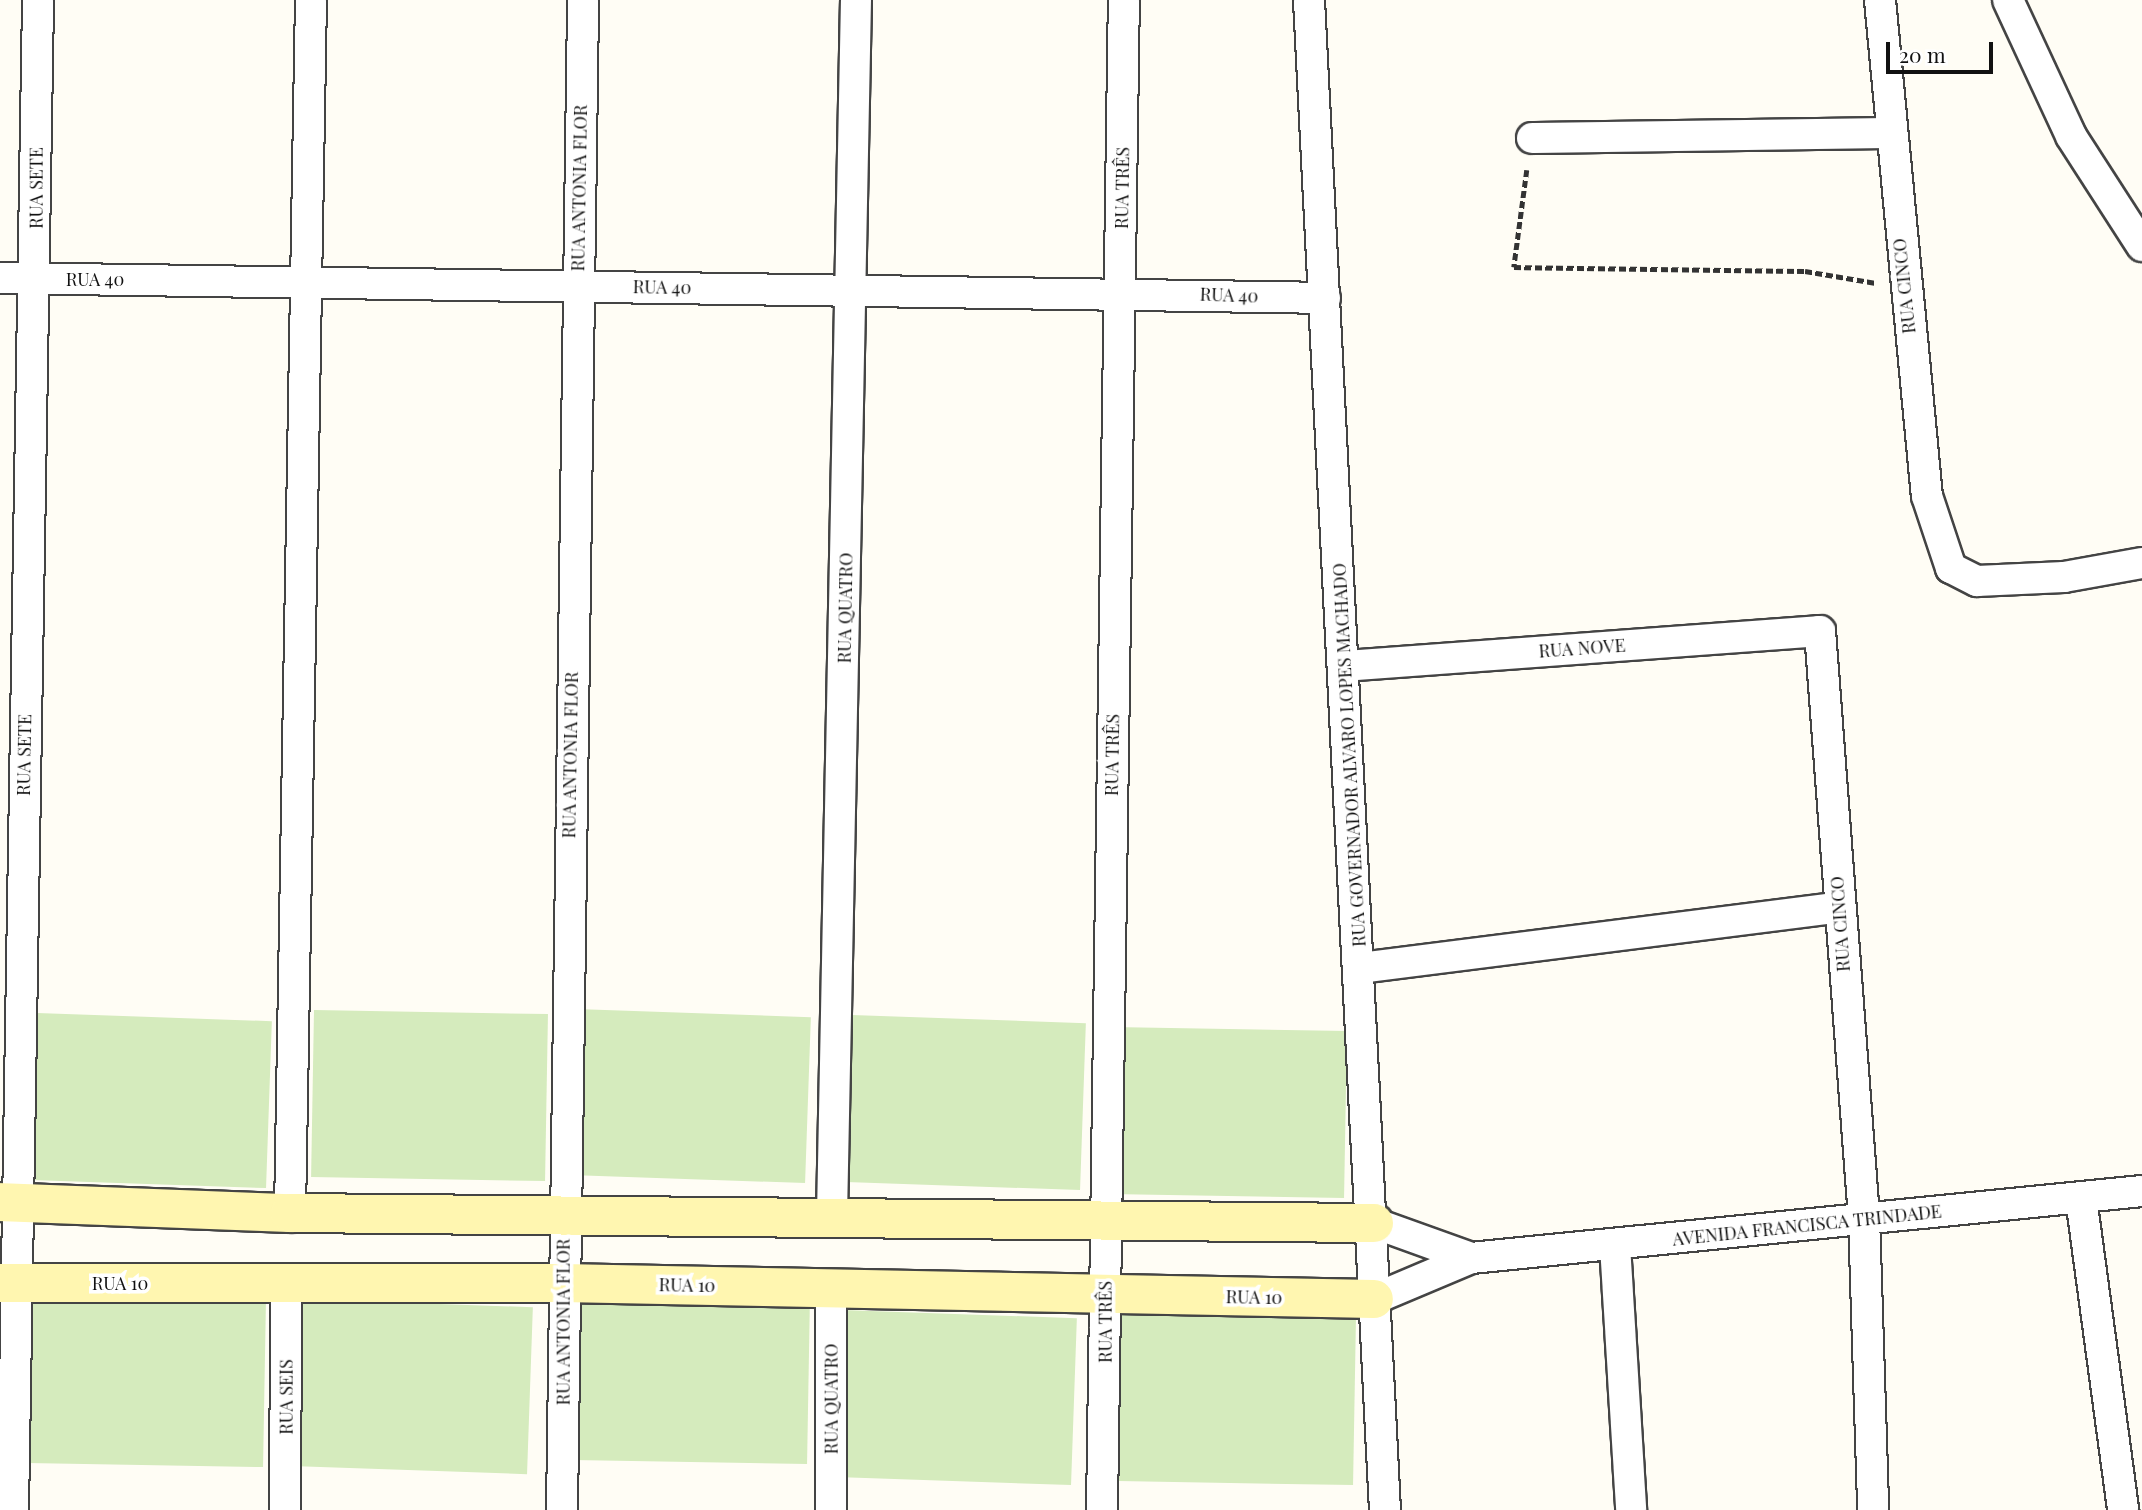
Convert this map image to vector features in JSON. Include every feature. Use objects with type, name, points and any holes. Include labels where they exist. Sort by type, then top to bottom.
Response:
[{"type":"street","name":"RUA SETE","points":[[13,1510],[7,1202],[36,278],[38,0]]},
{"type":"street","points":[[290,1213],[310,279],[312,0]]},
{"type":"street","name":"RUA ANTONIA FLOR","points":[[562,1510],[562,1283],[583,0]]},
{"type":"street","name":"RUA QUATRO","points":[[832,1216],[856,0]]},
{"type":"street","name":"RUA TRÊS","points":[[1102,1510],[1106,1295],[1102,1218],[1121,292],[1124,0]]},
{"type":"street","name":"RUA GOVERNADOR ALVARO LOPES MACHADO","points":[[1309,0],[1374,1223],[1374,1299],[1385,1510]]},
{"type":"street","name":"RUA CINCO","points":[[1880,0],[1904,288],[1927,495],[1951,568],[1977,581],[2064,578],[2142,563]]},
{"type":"street","points":[[2008,0],[2071,136],[2142,246]]},
{"type":"street","points":[[1532,138],[1891,133]]},
{"type":"street","name":"RUA 40","points":[[0,278],[310,279],[852,292],[1121,292],[1325,298]]},
{"type":"street","name":"RUA CINCO","points":[[1820,631],[1838,908],[1864,1217],[1873,1510]]},
{"type":"street","name":"RUA NOVE","points":[[1344,666],[1820,631]]},
{"type":"street","points":[[1360,968],[1838,908]]},
{"type":"street","name":"AVENIDA FRANCISCA TRINDADE","points":[[1374,1299],[1471,1258],[2142,1191]]},
{"type":"street","points":[[2081,1198],[2123,1510]]},
{"type":"street","points":[[7,1202],[290,1213],[564,1213],[1374,1223]]},
{"type":"street","name":"AVENIDA FRANCISCA TRINDADE","points":[[1374,1223],[1471,1258]]},
{"type":"street","points":[[1615,1245],[1631,1510]]},
{"type":"street","name":"RUA 10","points":[[7,1283],[562,1283],[1374,1299]]},
{"type":"street","name":"RUA SEIS","points":[[285,1510],[286,1284]]},
{"type":"street","name":"RUA QUATRO","points":[[831,1288],[831,1510]]},
{"type":"path","points":[[1532,138],[1514,267],[1805,271],[1904,288]]},
{"type":"green space","points":[[576,1009],[811,1017],[805,1183],[570,1175]]},
{"type":"green space","points":[[314,1010],[548,1014],[545,1181],[311,1177]]},
{"type":"green space","points":[[37,1013],[272,1021],[266,1188],[31,1180]]},
{"type":"green space","points":[[852,1015],[1086,1023],[1080,1190],[846,1182]]},
{"type":"green space","points":[[1112,1027],[1347,1031],[1344,1198],[1109,1194]]},
{"type":"green space","points":[[576,1293],[810,1297],[807,1464],[573,1460]]},
{"type":"green space","points":[[30,1296],[266,1300],[263,1467],[27,1463]]},
{"type":"green space","points":[[297,1299],[533,1307],[527,1474],[291,1466]]},
{"type":"green space","points":[[842,1310],[1077,1318],[1071,1485],[836,1477]]},
{"type":"green space","points":[[1121,1314],[1356,1318],[1353,1485],[1118,1481]]}]
